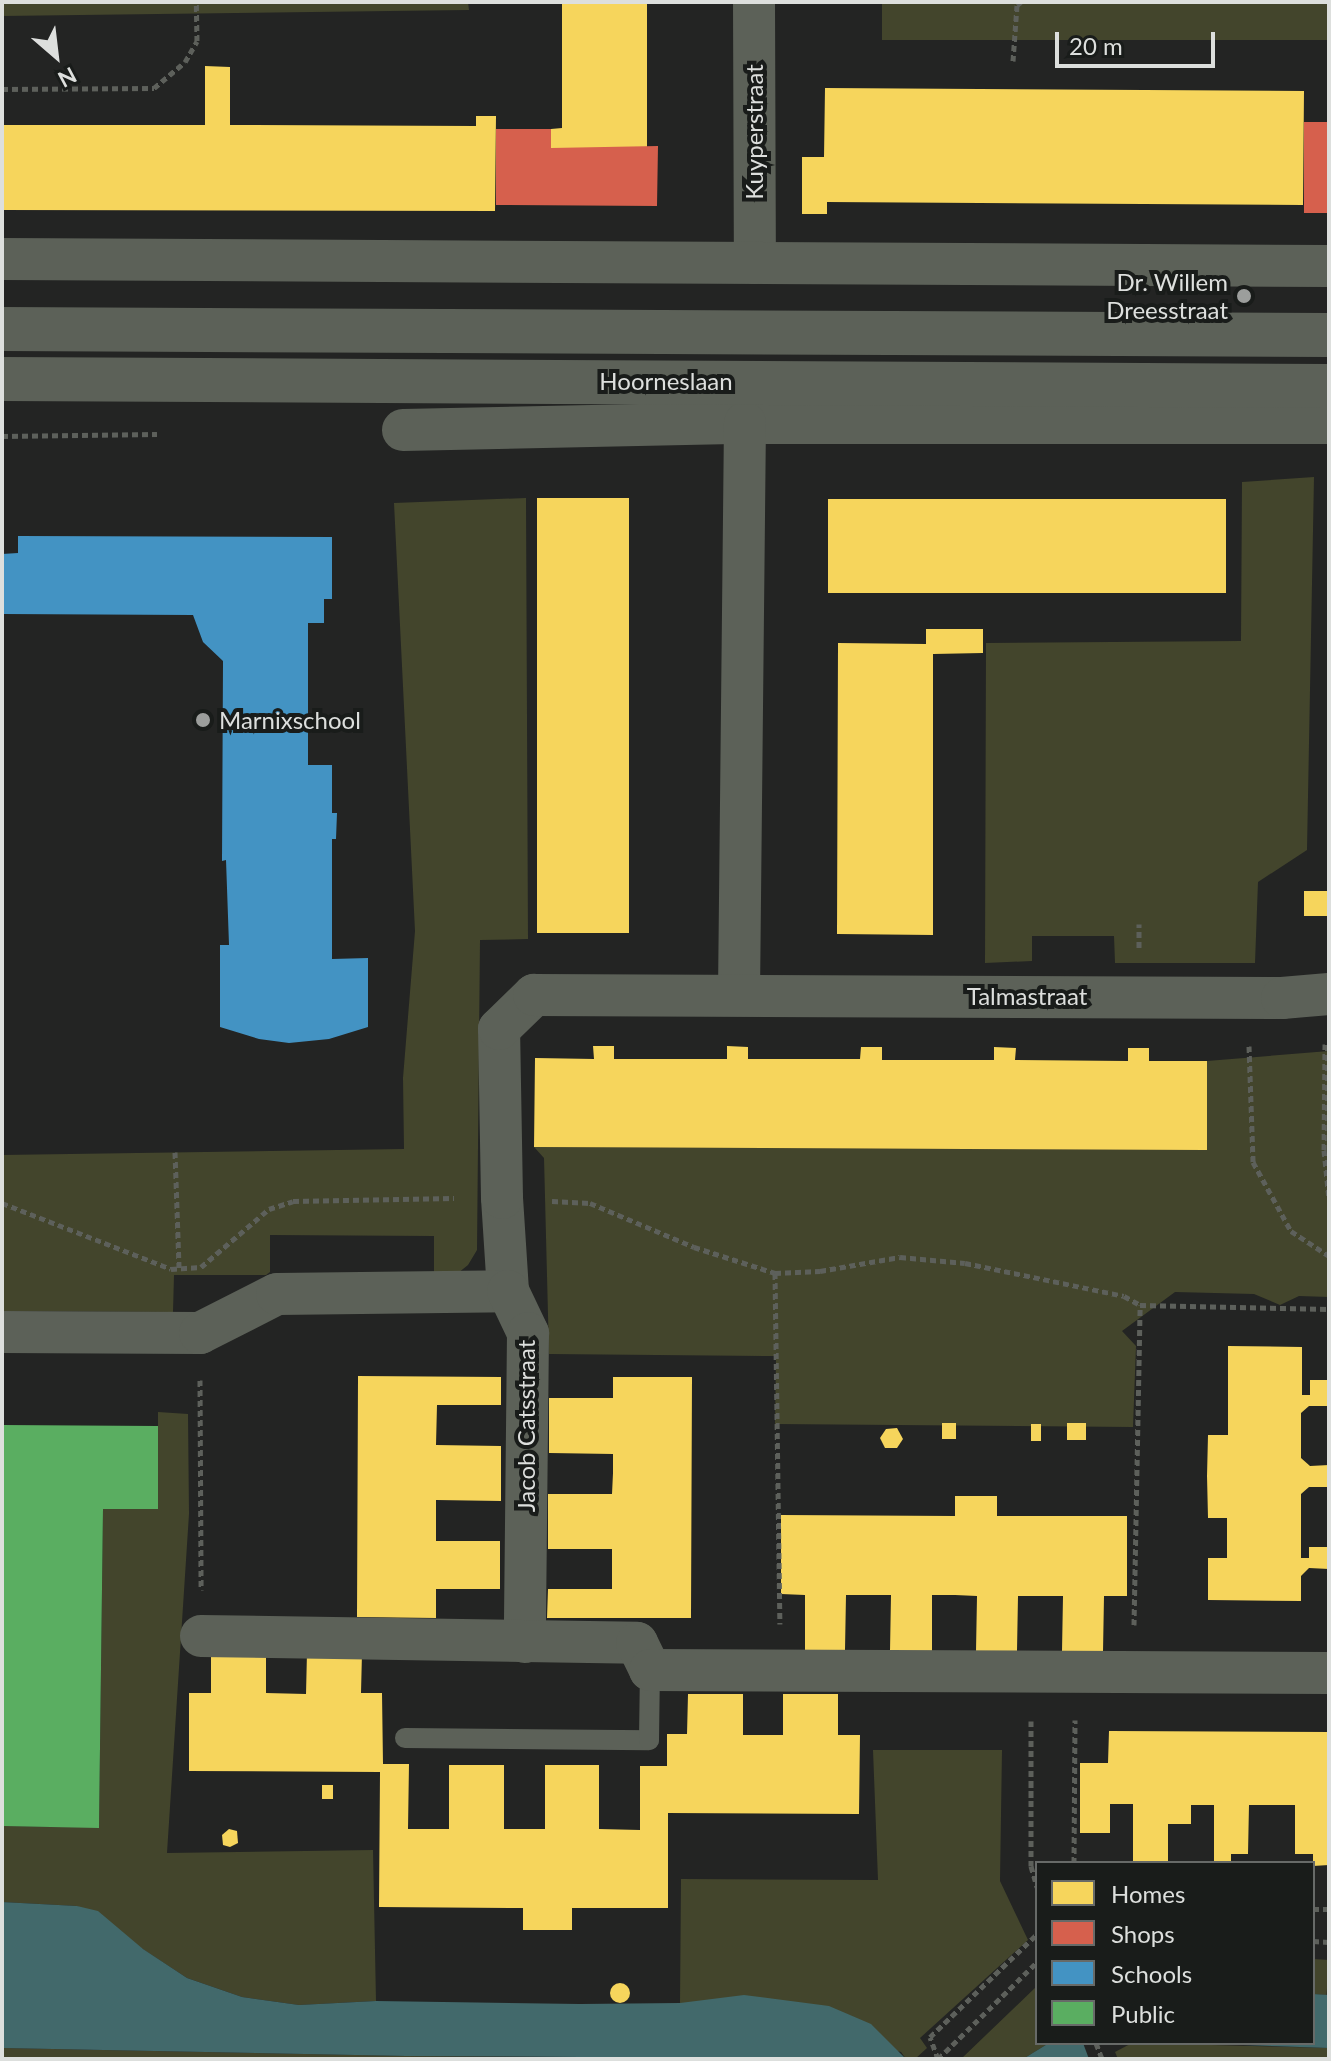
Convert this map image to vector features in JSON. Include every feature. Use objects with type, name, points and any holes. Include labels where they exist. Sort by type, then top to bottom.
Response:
[{"type":"street","name":"Kuyperstraat","points":[[754,2],[755,263]]},
{"type":"street","points":[[2,259],[1329,266]]},
{"type":"street","name":"Hoorneslaan","points":[[2,329],[1329,335]]},
{"type":"street","name":"Hoorneslaan","points":[[2,379],[1329,386]]},
{"type":"street","points":[[739,994],[745,423]]},
{"type":"street","name":"Hoorneslaan","points":[[403,430],[745,423],[1329,423]]},
{"type":"street","name":"Talmastraat","points":[[508,1291],[502,1198],[499,1029],[534,995],[1248,998],[1323,994]]},
{"type":"street","points":[[2,1332],[200,1333],[277,1294],[508,1291]]},
{"type":"street","name":"Jacob Catsstraat","points":[[508,1291],[528,1333],[525,1642]]},
{"type":"street","points":[[201,1636],[637,1643],[650,1670],[1329,1673]]},
{"type":"lane","points":[[405,1738],[649,1740],[650,1670]]},
{"type":"path","points":[[2,89],[154,88],[185,62],[197,41],[196,2]]},
{"type":"path","points":[[1013,61],[1017,5],[1021,2]]},
{"type":"path","points":[[1323,994],[1324,1150],[1329,1199]]},
{"type":"path","points":[[1248,998],[1253,1162],[1291,1231],[1329,1256]]},
{"type":"path","points":[[175,1152],[179,1268]]},
{"type":"path","points":[[2,1203],[171,1269],[201,1267],[269,1209],[293,1201],[502,1198],[590,1203],[694,1247],[775,1273],[820,1271],[900,1257],[965,1263],[1124,1296],[1140,1305],[1329,1309]]},
{"type":"path","points":[[201,1267],[201,1636]]},
{"type":"path","points":[[775,1273],[781,1671]]},
{"type":"path","points":[[1133,1674],[1140,1305]]},
{"type":"path","points":[[1048,1673],[1075,1714],[1074,1861]]},
{"type":"path","points":[[1035,1880],[1031,1866],[1048,1673]]},
{"type":"path","points":[[1035,1936],[930,2037],[938,2059],[1035,1964]]},
{"type":"green space","points":[[2,2],[468,2],[469,10],[2,16]]},
{"type":"green space","points":[[882,2],[1329,2],[1329,40],[882,40]]},
{"type":"green space","points":[[1314,477],[1307,850],[1258,882],[1255,963],[1115,963],[1114,936],[1032,936],[1032,961],[985,963],[986,643],[1241,641],[1242,482]]},
{"type":"green space","points":[[526,498],[528,939],[480,940],[477,1250],[468,1265],[458,1273],[434,1277],[434,1236],[270,1235],[270,1272],[266,1275],[174,1275],[173,1312],[2,1311],[2,1155],[404,1149],[403,1078],[415,931],[394,503]]},
{"type":"green space","points":[[1329,1051],[1329,1297],[1299,1296],[1280,1305],[1254,1294],[1175,1292],[1122,1331],[1136,1346],[1133,1427],[775,1424],[776,1356],[549,1354],[544,1158],[534,1147],[1206,1150],[1207,1061]]},
{"type":"green space","points":[[158,1412],[188,1414],[189,1514],[167,1853],[373,1850],[376,2001],[299,2005],[242,1997],[187,1978],[77,1906],[2,1902],[2,1826],[99,1827],[103,1509],[158,1509]]},
{"type":"green space","points":[[873,1750],[1002,1750],[1000,1881],[1028,1940],[920,2038],[927,2048],[915,2059],[906,2059],[901,2052],[680,2003],[681,1879],[878,1880]]},
{"type":"green space","points":[[1315,1959],[1329,1960],[1327,1995],[1315,1994]]},
{"type":"green space","points":[[1035,1988],[1035,2045],[1046,2045],[1023,2059],[961,2059]]},
{"type":"green space","points":[[1128,2045],[1329,2048],[1329,2059],[1118,2059],[1115,2052]]},
{"type":"green space","points":[[2,2048],[406,2056],[808,2059],[2,2059]]},
{"type":"water","points":[[2,1902],[77,1906],[98,1911],[143,1949],[187,1978],[242,1997],[299,2005],[376,2001],[580,2004],[680,2003],[744,1995],[829,2006],[871,2024],[906,2059],[406,2056],[2,2048]]},
{"type":"water","points":[[1315,1994],[1329,1995],[1329,2048],[1243,2045],[1315,2045]]},
{"type":"water","points":[[1046,2045],[1084,2045],[1089,2059],[1023,2059]]},
{"type":"building: Homes","points":[[562,2],[647,2],[647,148],[551,148],[551,129],[562,128]]},
{"type":"building: Homes","points":[[205,66],[230,67],[230,125],[476,126],[476,116],[496,116],[495,211],[2,210],[2,125],[205,125]]},
{"type":"building: Homes","points":[[825,88],[1304,91],[1303,205],[827,202],[827,214],[802,214],[802,157],[824,157]]},
{"type":"building: Homes","points":[[537,498],[629,498],[629,933],[537,933]]},
{"type":"building: Homes","points":[[828,499],[1226,499],[1226,593],[828,593]]},
{"type":"building: Homes","points":[[926,629],[983,629],[983,653],[933,654],[933,935],[837,934],[838,643],[926,644]]},
{"type":"building: Homes","points":[[1304,891],[1329,891],[1329,916],[1304,916]]},
{"type":"building: Homes","points":[[593,1046],[614,1046],[614,1059],[727,1059],[727,1046],[748,1047],[748,1059],[860,1059],[861,1047],[882,1047],[882,1060],[994,1060],[994,1047],[1016,1048],[1015,1060],[1128,1061],[1128,1048],[1149,1048],[1149,1061],[1207,1061],[1207,1150],[534,1147],[535,1058],[594,1059]]},
{"type":"building: Homes","points":[[1228,1346],[1302,1347],[1302,1395],[1310,1395],[1310,1380],[1329,1380],[1329,1406],[1309,1406],[1301,1413],[1301,1458],[1310,1466],[1329,1465],[1329,1487],[1309,1487],[1301,1494],[1301,1558],[1309,1558],[1309,1547],[1329,1547],[1329,1569],[1309,1568],[1301,1576],[1301,1601],[1208,1600],[1208,1558],[1227,1558],[1227,1518],[1208,1518],[1207,1476],[1208,1435],[1228,1435]]},
{"type":"building: Homes","points":[[358,1376],[501,1377],[501,1405],[437,1405],[436,1445],[501,1446],[501,1501],[436,1500],[436,1541],[500,1541],[500,1589],[436,1589],[436,1618],[357,1617]]},
{"type":"building: Homes","points":[[613,1377],[692,1377],[691,1618],[547,1618],[548,1589],[612,1589],[612,1549],[548,1549],[548,1494],[612,1494],[613,1473],[613,1454],[549,1453],[549,1398],[613,1398]]},
{"type":"building: Homes","points":[[942,1423],[956,1423],[956,1439],[942,1439]]},
{"type":"building: Homes","points":[[1067,1423],[1086,1423],[1086,1440],[1067,1440]]},
{"type":"building: Homes","points":[[1031,1424],[1041,1424],[1041,1441],[1031,1441]]},
{"type":"building: Homes","points":[[897,1428],[903,1439],[897,1448],[885,1448],[880,1438],[886,1429]]},
{"type":"building: Homes","points":[[955,1496],[997,1496],[997,1516],[1127,1516],[1127,1596],[1104,1596],[1103,1652],[1062,1651],[1063,1596],[1018,1596],[1017,1651],[976,1651],[977,1596],[955,1595],[932,1595],[932,1651],[890,1651],[891,1595],[846,1595],[845,1650],[805,1650],[805,1595],[781,1594],[781,1515],[955,1516]]},
{"type":"building: Homes","points":[[211,1652],[266,1652],[266,1693],[306,1694],[307,1652],[362,1653],[361,1693],[382,1693],[383,1764],[409,1764],[408,1829],[449,1829],[449,1765],[504,1765],[504,1829],[545,1829],[545,1765],[599,1765],[599,1829],[640,1830],[640,1766],[667,1766],[667,1734],[687,1734],[688,1694],[743,1694],[743,1735],[783,1735],[783,1694],[838,1694],[838,1735],[860,1735],[859,1814],[668,1813],[668,1908],[572,1908],[572,1930],[523,1930],[523,1908],[379,1907],[380,1772],[189,1771],[189,1693],[211,1693]]},
{"type":"building: Homes","points":[[1109,1731],[1329,1732],[1329,1865],[1315,1866],[1313,1854],[1295,1854],[1295,1805],[1249,1805],[1248,1854],[1231,1854],[1231,1861],[1214,1861],[1214,1805],[1191,1805],[1191,1824],[1168,1824],[1168,1861],[1133,1861],[1133,1804],[1110,1804],[1110,1833],[1080,1833],[1080,1763],[1108,1763]]},
{"type":"building: Homes","points":[[322,1785],[333,1785],[333,1799],[322,1799]]},
{"type":"building: Homes","points":[[229,1829],[237,1831],[238,1843],[230,1847],[223,1845],[222,1835]]},
{"type":"building: Homes","points":[[620,1983],[627,1986],[630,1993],[627,2000],[620,2003],[613,2000],[610,1993],[613,1986]]},
{"type":"building: Shops","points":[[1304,122],[1329,122],[1329,213],[1304,213]]},
{"type":"building: Shops","points":[[496,129],[551,129],[551,148],[658,146],[657,206],[496,205]]},
{"type":"building: Schools","points":[[18,536],[332,537],[332,599],[324,599],[324,623],[308,623],[308,765],[332,765],[332,813],[337,813],[336,839],[332,839],[332,959],[368,958],[368,1027],[329,1039],[289,1043],[259,1039],[220,1027],[220,945],[229,945],[226,860],[222,861],[223,661],[203,642],[193,615],[2,614],[2,554],[18,553]]},
{"type":"building: Public","points":[[2,1425],[158,1426],[158,1509],[103,1509],[99,1828],[2,1826]]},
{"type":"place","name":"Dr. Willem Dreesstraat","points":[[1244,296]]},
{"type":"place","name":"Marnixschool","points":[[203,720]]}]
